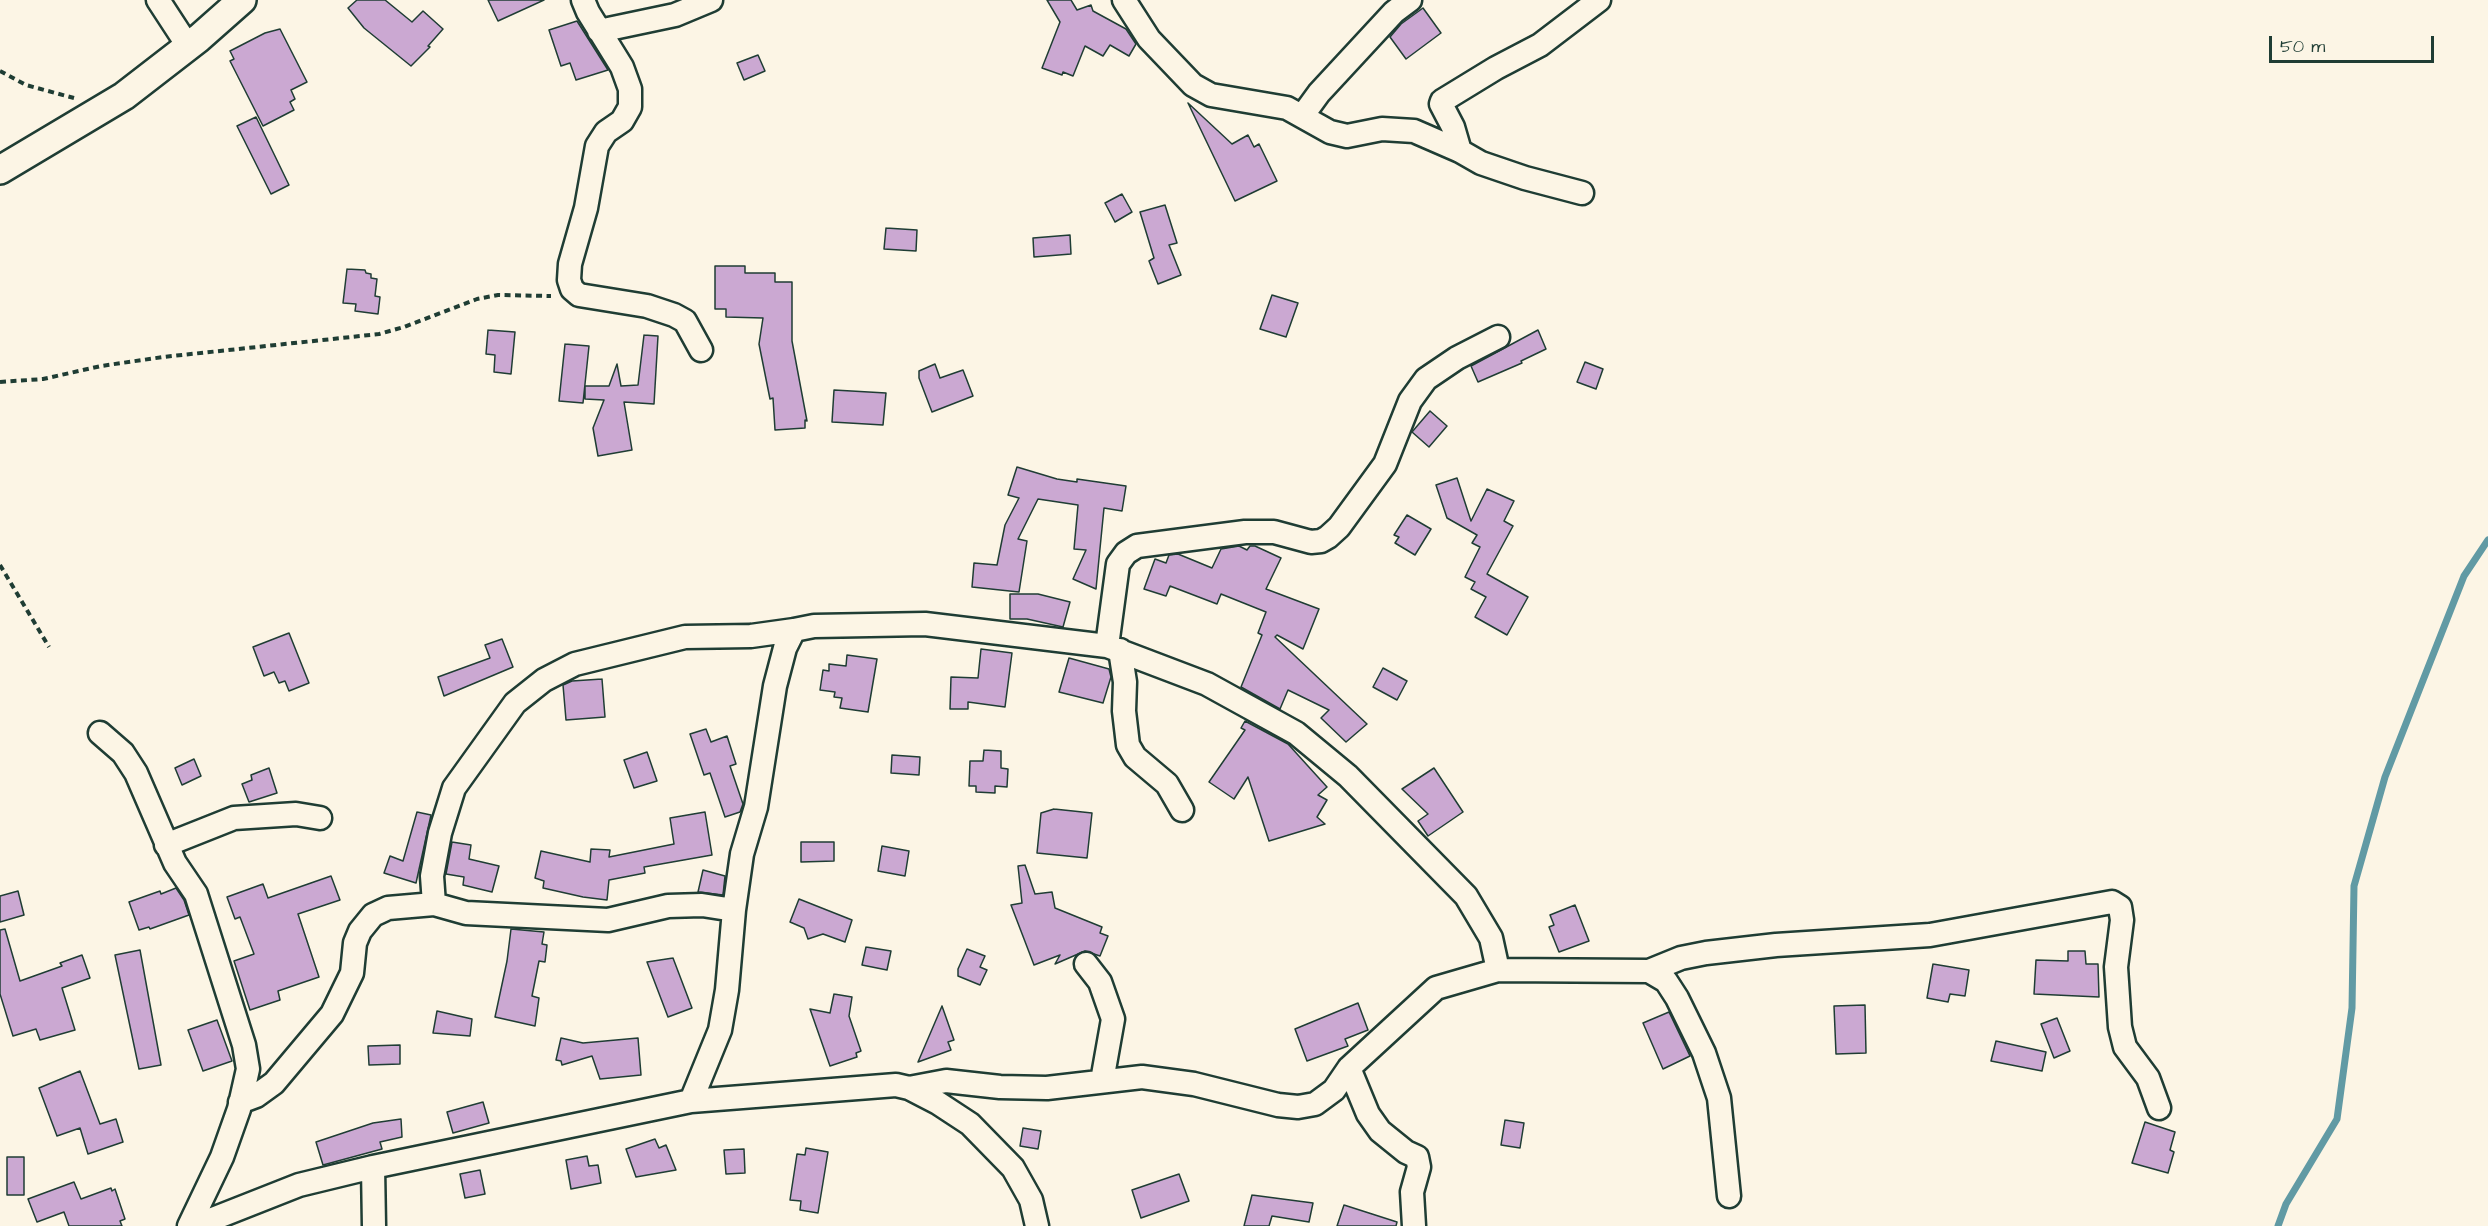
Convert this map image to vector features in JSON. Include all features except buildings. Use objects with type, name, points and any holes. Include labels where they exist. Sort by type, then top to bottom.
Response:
[{"type":"street","points":[[158,0],[188,46]]},
{"type":"street","points":[[0,170],[124,96],[242,0]]},
{"type":"street","points":[[583,0],[622,67],[630,89],[630,107],[622,121],[606,132],[597,146],[586,208],[570,264],[569,280],[572,289],[579,295],[647,306],[674,315],[686,321],[701,350]]},
{"type":"street","points":[[599,31],[675,15],[711,0]]},
{"type":"street","points":[[1124,0],[1149,39],[1193,85],[1211,94],[1287,108],[1330,132],[1347,136],[1382,129],[1414,131],[1481,163],[1582,194]]},
{"type":"street","points":[[1303,116],[1319,93],[1394,12],[1410,0]]},
{"type":"street","points":[[1460,151],[1456,134],[1441,104],[1442,101],[1496,68],[1540,45],[1599,0]]},
{"type":"street","points":[[1182,810],[1167,784],[1135,757],[1128,745],[1124,711],[1125,682],[1114,648],[1118,564],[1126,553],[1137,546],[1245,532],[1274,532],[1311,542],[1321,541],[1328,537],[1339,527],[1385,464],[1410,401],[1426,379],[1457,358],[1498,337]]},
{"type":"street","points":[[434,904],[432,876],[440,833],[454,788],[515,703],[544,680],[575,664],[685,637],[751,636],[814,626],[925,624],[1114,648],[1207,684],[1287,728],[1348,776],[1466,896],[1491,938],[1498,970]]},
{"type":"street","points":[[692,1101],[720,1030],[727,990],[734,910],[742,854],[756,807],[775,686],[785,648],[794,630]]},
{"type":"street","points":[[100,733],[123,753],[136,773],[166,845],[199,903],[244,1045],[248,1069],[240,1102],[222,1157],[189,1226]]},
{"type":"street","points":[[166,845],[234,818],[296,814],[320,818]]},
{"type":"street","points":[[909,1088],[946,1081],[1000,1087],[1047,1088],[1142,1077],[1194,1084],[1278,1105],[1298,1107],[1315,1104],[1334,1090],[1349,1068],[1436,988],[1498,970],[1649,971],[1681,958],[1706,953],[1799,943],[1930,935],[2112,902],[2120,907],[2122,920],[2116,967],[2120,1027],[2125,1047],[2148,1078],[2159,1108]]},
{"type":"street","points":[[240,1102],[256,1096],[274,1083],[332,1014],[352,973],[355,943],[360,931],[373,915],[388,908],[434,904],[466,912],[608,920],[668,906],[702,905],[734,910]]},
{"type":"street","points":[[1086,964],[1100,982],[1113,1019],[1102,1081]]},
{"type":"street","points":[[1649,971],[1666,981],[1677,998],[1708,1064],[1719,1098],[1729,1196]]},
{"type":"street","points":[[1349,1068],[1368,1114],[1380,1131],[1406,1152],[1417,1157],[1419,1167],[1412,1192],[1414,1226]]},
{"type":"street","points":[[195,1226],[299,1185],[373,1167],[692,1101],[896,1085],[909,1088],[938,1103],[970,1124],[1013,1168],[1031,1200],[1037,1226]]},
{"type":"street","points":[[373,1167],[374,1226]]},
{"type":"path","points":[[0,71],[26,85],[103,108]]},
{"type":"path","points":[[0,382],[43,379],[101,366],[163,357],[378,334],[404,327],[477,299],[498,295],[553,296],[572,289]]},
{"type":"path","points":[[0,565],[49,647]]},
{"type":"waterway","points":[[2278,1226],[2286,1204],[2337,1119],[2352,1008],[2354,886],[2385,777],[2464,576],[2488,540]]}]
